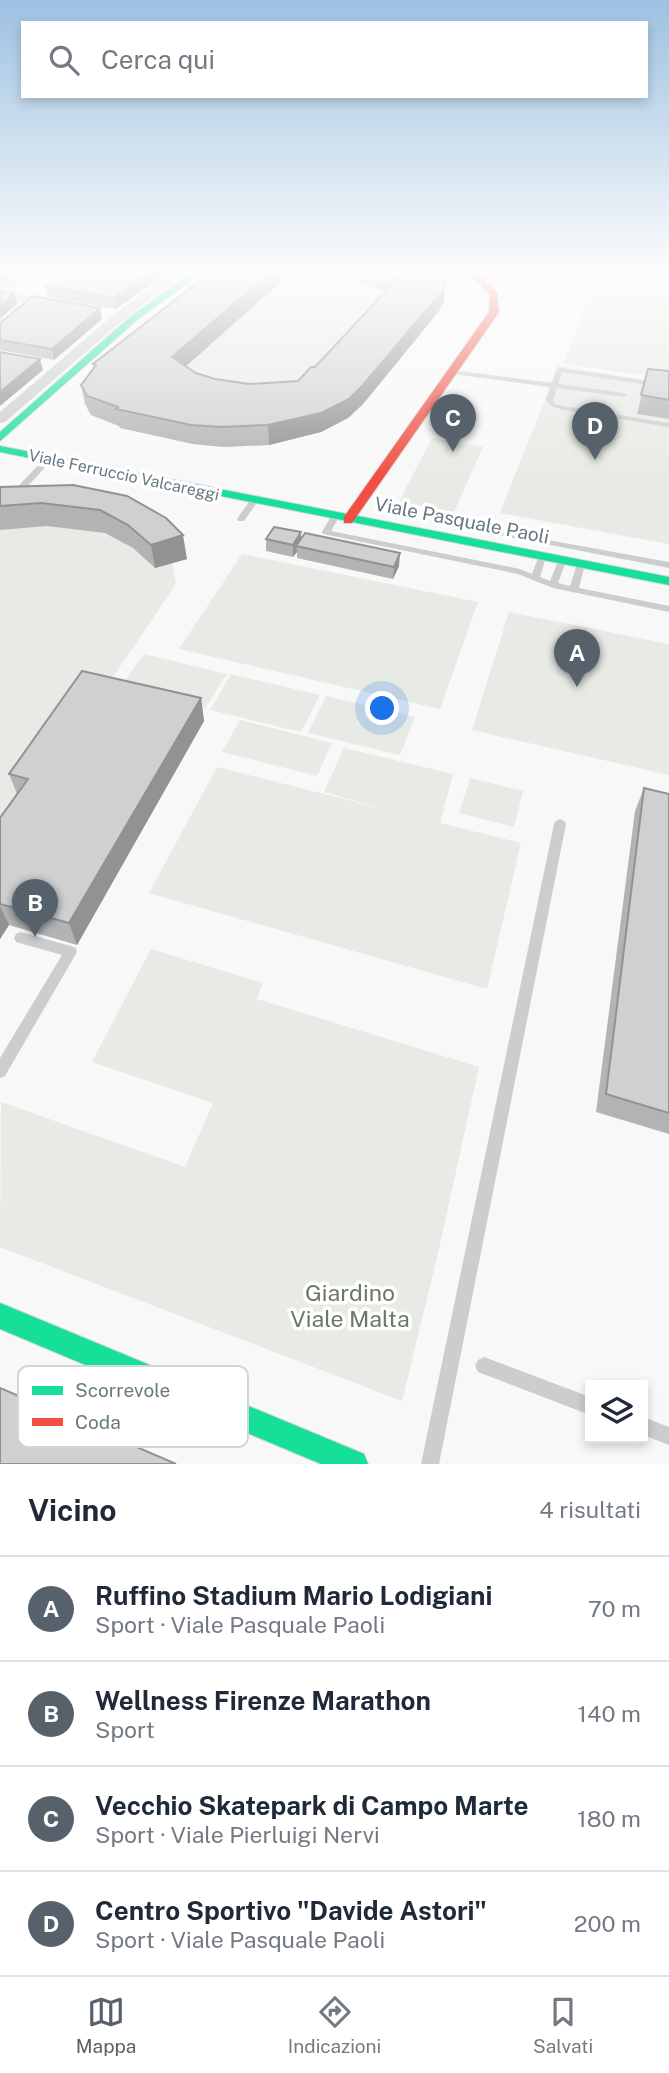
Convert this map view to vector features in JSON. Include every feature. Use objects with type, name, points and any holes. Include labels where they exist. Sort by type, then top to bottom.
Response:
[{"type":"street","points":[[0,419],[100,340]]},
{"type":"street","points":[[342,519],[474,340]]},
{"type":"street","points":[[36,363],[66,369]]},
{"type":"street","points":[[0,438],[66,369]]},
{"type":"street","name":"Viale Ferruccio Valcareggi","points":[[0,449],[251,501]]},
{"type":"street","name":"Viale Pasquale Paoli","points":[[251,501],[669,581]]},
{"type":"street","points":[[0,1316],[110,1366]]},
{"type":"street","points":[[248,1429],[303,1454],[354,1464]]},
{"type":"lane","points":[[669,386],[559,370],[549,400],[553,405],[669,425]]},
{"type":"lane","points":[[452,372],[624,395]]},
{"type":"lane","points":[[0,505],[10,500],[49,459]]},
{"type":"lane","points":[[242,519],[251,501]]},
{"type":"lane","points":[[342,519],[326,532],[520,572],[553,585],[669,609]]},
{"type":"lane","points":[[463,526],[669,565]]},
{"type":"lane","points":[[394,546],[401,530]]},
{"type":"lane","points":[[501,568],[507,551]]},
{"type":"lane","points":[[520,572],[534,555]]},
{"type":"lane","points":[[534,555],[535,579]]},
{"type":"lane","points":[[553,585],[562,561]]},
{"type":"lane","points":[[574,589],[581,565]]},
{"type":"lane","points":[[430,1464],[560,824]]},
{"type":"lane","points":[[0,1071],[71,952],[20,938]]},
{"type":"lane","points":[[484,1366],[585,1404]]},
{"type":"lane","points":[[648,1428],[669,1436]]},
{"type":"green space","points":[[155,340],[415,340],[353,414],[321,432],[269,445],[224,447],[193,444],[120,428],[123,424],[101,419],[88,412],[86,400]]},
{"type":"green space","points":[[573,340],[669,340],[669,379],[564,364]]},
{"type":"green space","points":[[556,365],[669,384],[669,544],[500,513],[549,389],[544,386],[547,381],[552,380]]},
{"type":"green space","points":[[432,438],[483,447],[454,512],[399,502]]},
{"type":"green space","points":[[0,511],[170,541],[187,559],[172,563],[176,583],[170,593],[0,843]]},
{"type":"green space","points":[[242,554],[478,602],[440,709],[179,649]]},
{"type":"green space","points":[[509,612],[669,644],[669,775],[472,730]]},
{"type":"green space","points":[[144,654],[227,674],[205,708],[120,687]]},
{"type":"green space","points":[[231,674],[320,695],[301,732],[210,710]]},
{"type":"green space","points":[[326,696],[415,717],[400,755],[308,733]]},
{"type":"green space","points":[[240,720],[332,743],[317,776],[222,752]]},
{"type":"green space","points":[[344,748],[453,774],[440,823],[521,843],[487,989],[149,893],[217,767],[391,811],[324,792]]},
{"type":"green space","points":[[470,778],[523,791],[514,827],[459,813]]},
{"type":"green space","name":"Giardino Viale Malta","points":[[151,949],[263,983],[257,999],[479,1067],[402,1401],[0,1247],[1,1102],[185,1167],[213,1103],[92,1062]]},
{"type":"building","points":[[2,340],[62,340],[52,349]]},
{"type":"building","points":[[123,340],[191,340],[172,357],[196,373],[249,384],[298,381],[340,340],[401,340],[349,399],[321,413],[268,425],[191,425],[116,409],[118,407],[87,396],[81,385],[96,365],[93,364]]},
{"type":"building","points":[[0,352],[40,359],[0,392]]},
{"type":"building","points":[[648,369],[669,371],[669,400],[641,395]]},
{"type":"building","points":[[73,485],[127,496],[166,518],[183,535],[151,545],[128,525],[100,510],[41,503],[0,506],[0,487]]},
{"type":"building","points":[[274,527],[301,532],[293,545],[266,539]]},
{"type":"building","points":[[305,533],[400,553],[394,567],[296,546]]},
{"type":"building","points":[[82,671],[201,698],[69,923],[0,904],[0,818],[28,779],[9,774]]},
{"type":"building","points":[[644,788],[669,794],[669,1113],[606,1094]]},
{"type":"building","points":[[0,1388],[18,1396],[18,1447],[137,1447],[176,1464],[0,1464]]},
{"type":"traffic: fast","points":[[0,438],[109,340]]},
{"type":"traffic: fast","points":[[0,449],[669,581]]},
{"type":"traffic: fast","points":[[0,1316],[120,1366]]},
{"type":"traffic: fast","points":[[248,1420],[354,1464]]},
{"type":"traffic: jam","points":[[348,520],[474,340]]},
{"type":"place","name":"Vecchio Skatepark di Campo Marte","points":[[453,452]]},
{"type":"place","name":"Centro Sportivo \"Davide Astori\"","points":[[595,460]]},
{"type":"place","name":"Ruffino Stadium Mario Lodigiani","points":[[577,687]]},
{"type":"place","name":"Wellness Firenze Marathon","points":[[35,937]]}]
